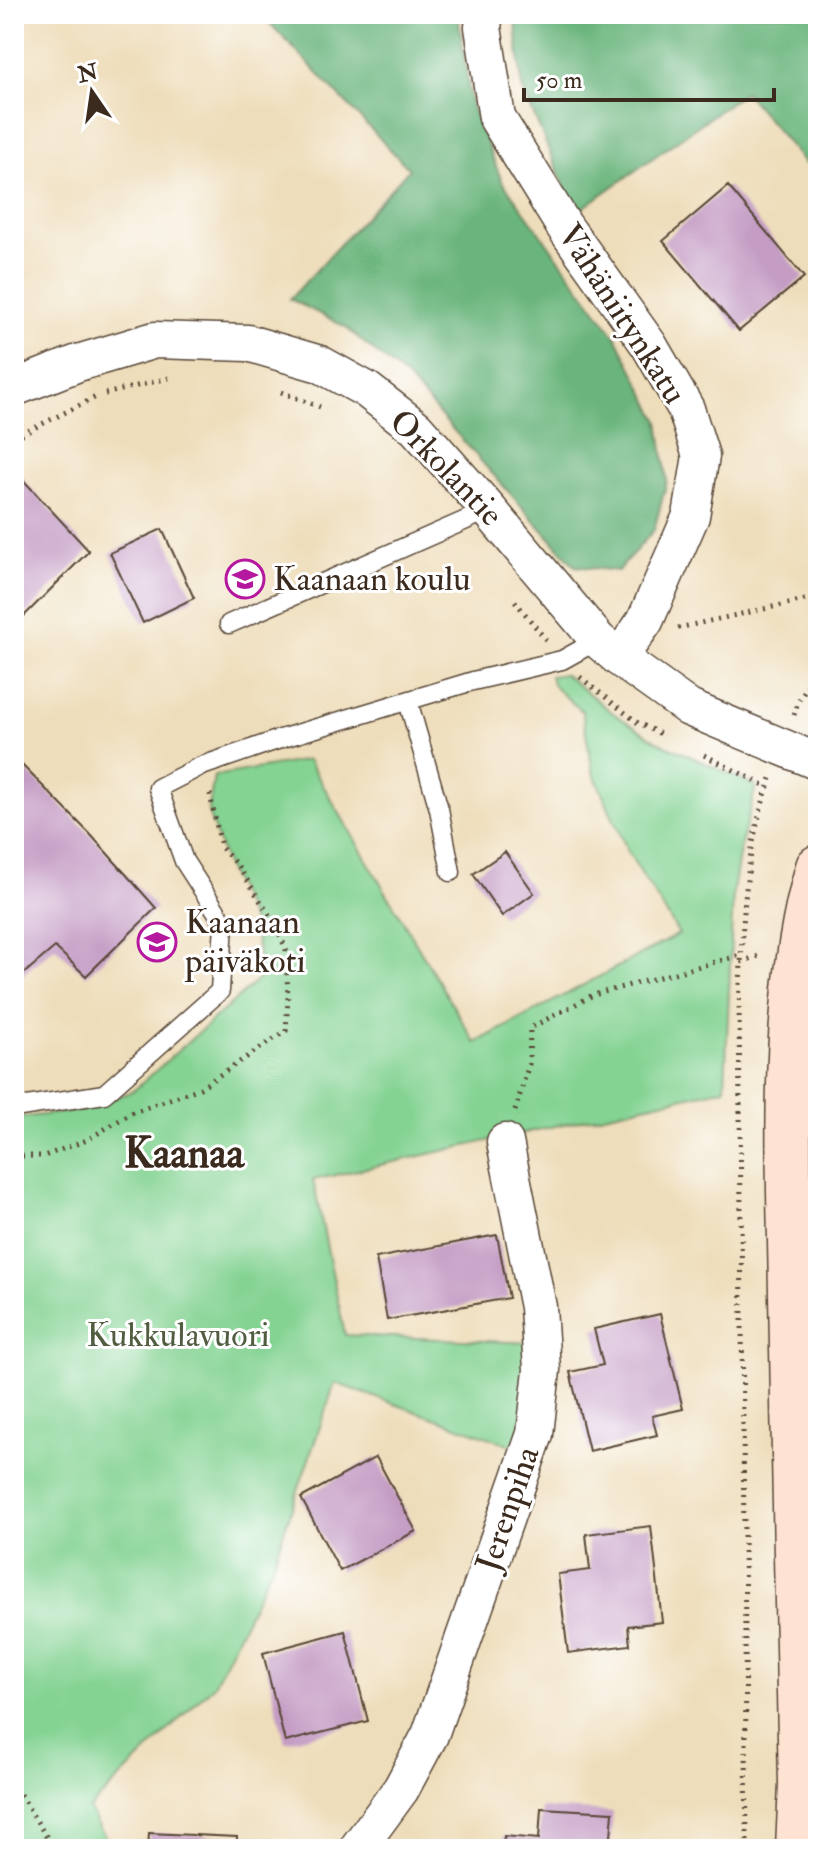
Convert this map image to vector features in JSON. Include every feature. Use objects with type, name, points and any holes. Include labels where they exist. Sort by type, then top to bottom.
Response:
[{"type":"street","name":"Vähäniitynkatu","points":[[485,14],[483,27],[497,118],[564,226],[649,345],[686,409],[701,456],[691,516],[645,621],[608,649]]},
{"type":"street","name":"Orkolantie","points":[[14,388],[78,363],[155,340],[248,343],[320,364],[367,390],[416,428],[608,649],[689,708],[818,762]]},
{"type":"street","points":[[798,1849],[809,1786],[790,1159],[791,1031],[818,867]]},
{"type":"street","name":"Jerenpiha","points":[[357,1849],[401,1789],[430,1735],[535,1434],[542,1370],[538,1307],[505,1142]]},
{"type":"lane","points":[[229,624],[489,510]]},
{"type":"lane","points":[[14,1108],[104,1094],[220,991],[224,923],[184,861],[158,788],[199,767],[242,752],[408,701],[608,649]]},
{"type":"lane","points":[[408,701],[439,809],[451,872]]},
{"type":"path","points":[[14,438],[94,397],[172,377],[186,378]]},
{"type":"path","points":[[279,391],[326,410]]},
{"type":"path","points":[[514,598],[543,635]]},
{"type":"path","points":[[505,1142],[529,1064],[530,1028],[593,995],[759,956]]},
{"type":"path","points":[[14,1789],[54,1849]]},
{"type":"green space","points":[[261,14],[458,14],[471,104],[502,181],[616,337],[659,421],[667,481],[654,530],[618,571],[575,566],[407,378],[344,326],[290,299],[409,169]]},
{"type":"green space","points":[[515,14],[818,14],[818,179],[745,92],[576,213],[522,88]]},
{"type":"green space","name":"Kukkulavuori","points":[[564,674],[613,713],[657,741],[756,786],[733,891],[725,1088],[313,1180],[345,1335],[532,1343],[522,1449],[335,1383],[272,1566],[214,1685],[89,1809],[112,1849],[14,1849],[14,1118],[81,1111],[133,1091],[261,977],[254,926],[228,870],[208,812],[214,776],[308,760],[475,1043],[679,934],[628,852],[593,772],[582,711],[553,686],[550,676]]},
{"type":"building","points":[[728,186],[804,277],[739,331],[663,241]]},
{"type":"building","points":[[14,470],[89,551],[14,626]]},
{"type":"building","points":[[162,529],[194,598],[143,623],[110,553]]},
{"type":"building","points":[[14,757],[91,835],[156,908],[86,976],[55,947],[14,982]]},
{"type":"building","points":[[505,852],[534,893],[502,916],[473,874]]},
{"type":"building","points":[[497,1235],[509,1298],[387,1320],[376,1258]]},
{"type":"building","points":[[660,1314],[683,1409],[652,1416],[657,1435],[589,1451],[570,1372],[603,1365],[594,1329]]},
{"type":"building","points":[[376,1457],[416,1531],[340,1571],[301,1498]]},
{"type":"building","points":[[651,1526],[662,1622],[628,1626],[630,1645],[568,1653],[558,1574],[590,1570],[586,1534]]},
{"type":"building","points":[[345,1631],[368,1721],[285,1742],[263,1653]]},
{"type":"building","points":[[541,1808],[613,1812],[610,1849],[503,1849],[504,1836],[539,1839]]},
{"type":"building","points":[[149,1833],[237,1837],[237,1849],[148,1849]]},
{"type":"place","name":"Kaanaan koulu","points":[[245,579]]},
{"type":"place","name":"Kaanaan päiväkoti","points":[[157,942]]},
{"type":"district","name":"Kaanaa","points":[[184,1154]]}]
